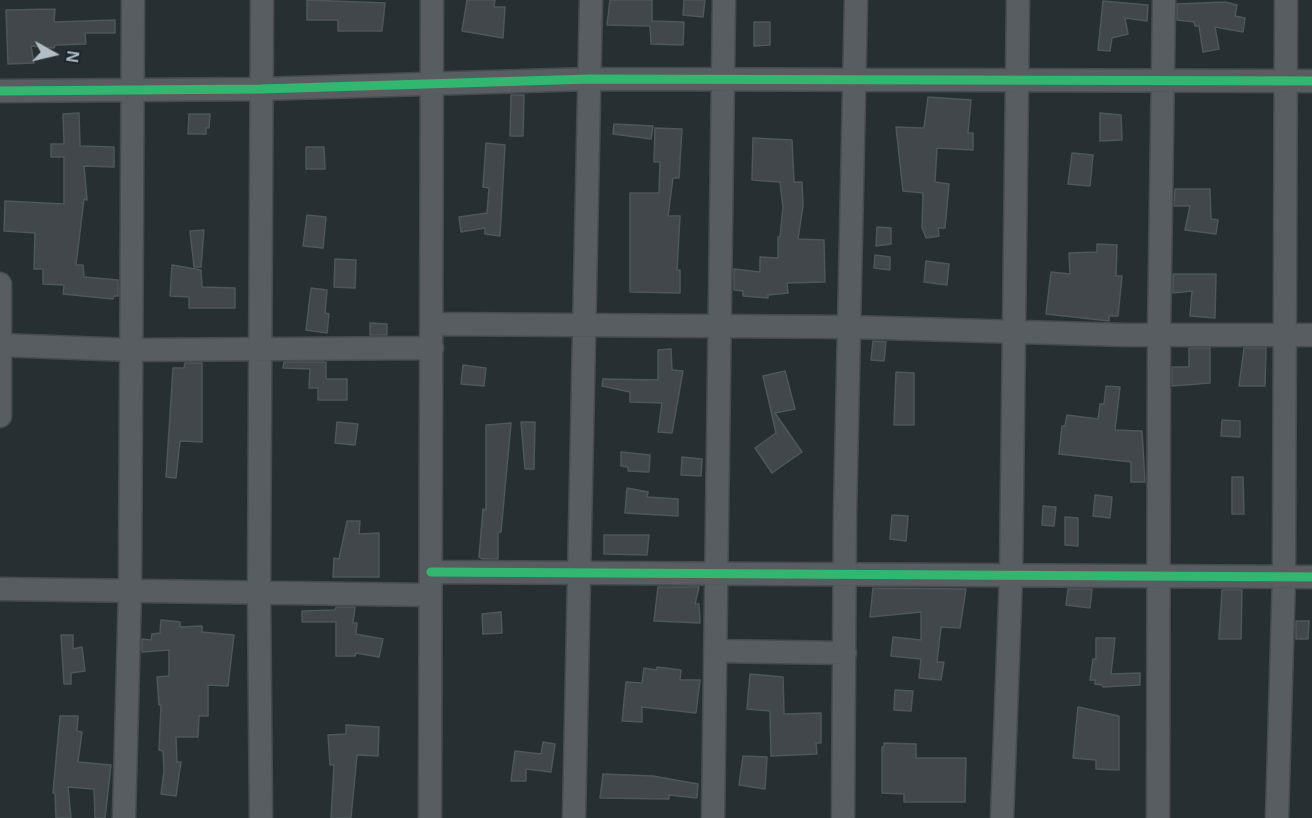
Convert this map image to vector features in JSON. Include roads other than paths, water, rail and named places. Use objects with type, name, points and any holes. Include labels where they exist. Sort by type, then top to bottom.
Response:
[{"type":"street","points":[[124,818],[130,591],[133,0]]},
{"type":"street","points":[[261,818],[258,594],[262,0]]},
{"type":"street","points":[[430,818],[432,0]]},
{"type":"street","points":[[574,818],[591,0]]},
{"type":"street","points":[[713,818],[724,0]]},
{"type":"street","points":[[843,818],[845,572],[856,0]]},
{"type":"street","points":[[1002,818],[1011,575],[1012,332],[1018,0]]},
{"type":"street","points":[[1158,818],[1159,334],[1164,0]]},
{"type":"street","points":[[1277,818],[1284,575],[1286,0]]},
{"type":"street","points":[[0,91],[131,88],[261,89],[590,79],[1312,81]]},
{"type":"street","points":[[0,284],[0,417]]},
{"type":"street","points":[[432,324],[1312,334]]},
{"type":"street","points":[[0,345],[131,350],[432,348]]},
{"type":"street","points":[[431,572],[845,572],[1159,577],[1312,576]]},
{"type":"street","points":[[0,589],[430,595]]},
{"type":"street","points":[[715,651],[845,653]]}]
